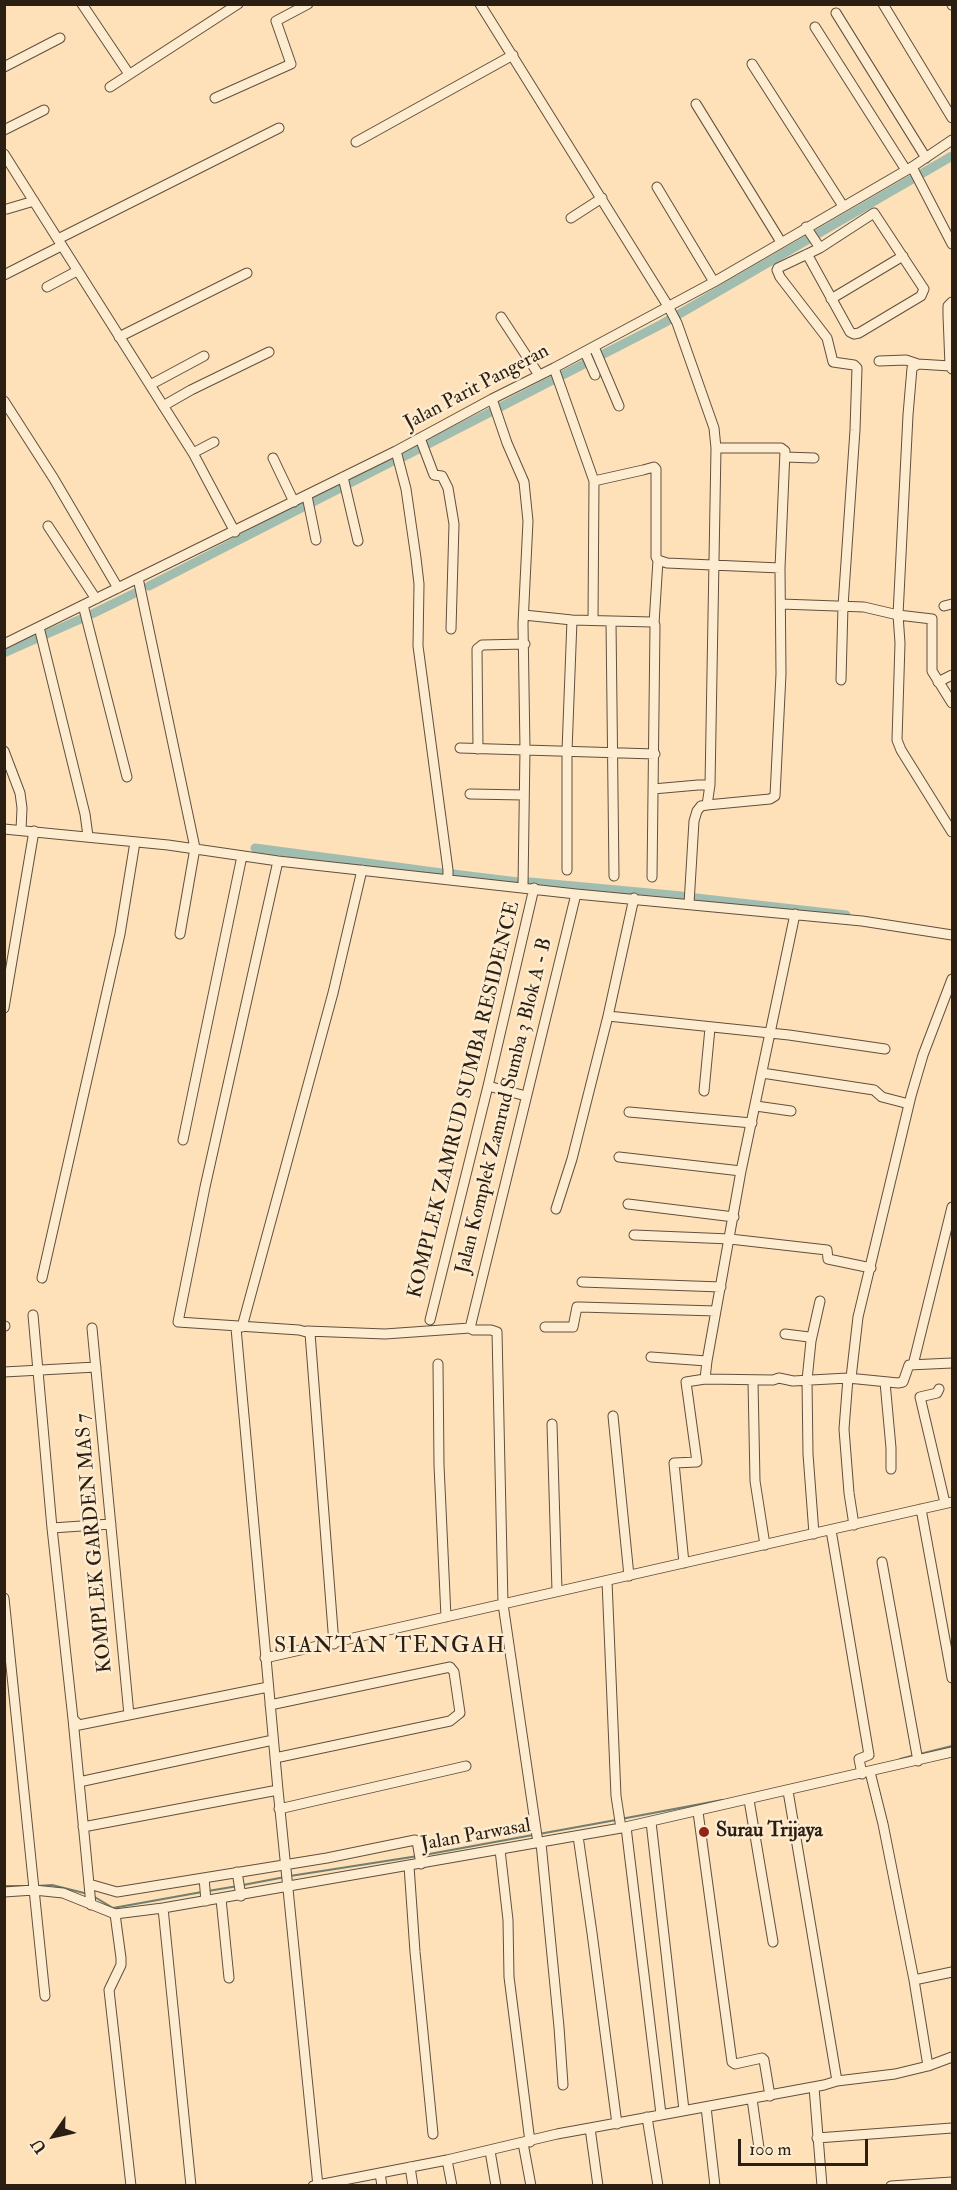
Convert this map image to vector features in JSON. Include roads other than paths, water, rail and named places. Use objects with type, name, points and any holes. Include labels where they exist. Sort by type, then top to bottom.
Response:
[{"type":"street","points":[[82,4],[129,74]]},
{"type":"street","points":[[110,87],[238,4]]},
{"type":"street","points":[[215,98],[291,64],[276,21],[308,4]]},
{"type":"street","points":[[480,4],[670,308],[710,414],[716,448],[710,786],[707,805]]},
{"type":"street","points":[[883,4],[952,118]]},
{"type":"street","points":[[836,13],[926,158]]},
{"type":"street","points":[[815,27],[920,180],[952,244]]},
{"type":"street","points":[[4,67],[60,38]]},
{"type":"street","points":[[356,142],[513,55]]},
{"type":"street","points":[[753,64],[843,206]]},
{"type":"street","points":[[696,104],[781,242]]},
{"type":"street","points":[[4,130],[44,110]]},
{"type":"street","points":[[4,275],[59,242],[279,128]]},
{"type":"street","name":"Jalan Parit Pangeran","points":[[4,644],[41,633],[83,605],[294,502],[308,498],[343,477],[420,438],[494,406],[539,375],[589,362],[594,347],[670,308],[843,206],[911,169],[952,140]]},
{"type":"street","points":[[4,154],[8,168],[33,201],[193,453],[235,531]]},
{"type":"street","points":[[657,187],[714,282]]},
{"type":"street","points":[[571,218],[602,198]]},
{"type":"street","points":[[7,209],[33,201]]},
{"type":"street","points":[[807,254],[850,332],[854,334],[923,293],[924,289],[876,214],[872,213],[807,254],[778,268],[778,273],[827,339],[833,362],[854,364],[857,368],[841,680]]},
{"type":"street","points":[[807,229],[818,246]]},
{"type":"street","points":[[831,299],[903,255]]},
{"type":"street","points":[[47,287],[77,271]]},
{"type":"street","points":[[118,337],[247,273]]},
{"type":"street","points":[[879,361],[906,360],[918,364],[951,368],[948,306],[952,302]]},
{"type":"street","points":[[501,317],[539,375]]},
{"type":"street","points":[[594,347],[619,406]]},
{"type":"street","points":[[163,406],[190,390],[269,352]]},
{"type":"street","points":[[150,385],[204,356]]},
{"type":"street","points":[[918,364],[912,368],[909,398],[898,615],[900,643],[897,740],[909,764],[952,832]]},
{"type":"street","points":[[555,370],[594,481],[593,620]]},
{"type":"street","points":[[4,401],[54,479],[118,588]]},
{"type":"street","points":[[494,406],[524,482],[528,521],[524,615],[523,887]]},
{"type":"street","points":[[420,438],[434,475],[442,476],[448,488],[454,524],[451,629]]},
{"type":"street","points":[[193,453],[214,441]]},
{"type":"street","points":[[689,904],[694,821],[697,811],[701,806],[770,799],[775,796],[781,674],[780,568],[785,452],[781,448],[716,448]]},
{"type":"street","points":[[396,451],[406,489],[416,558],[419,584],[418,646],[448,879]]},
{"type":"street","points":[[785,457],[814,458]]},
{"type":"street","points":[[273,458],[294,502]]},
{"type":"street","points":[[594,481],[654,467],[656,469],[656,557],[658,560],[654,624],[655,754],[652,877]]},
{"type":"street","points":[[343,477],[358,541]]},
{"type":"street","points":[[308,498],[316,540]]},
{"type":"street","points":[[48,526],[96,599]]},
{"type":"street","points":[[658,560],[780,568]]},
{"type":"street","points":[[138,578],[195,848],[180,934]]},
{"type":"street","points":[[781,604],[870,608],[898,615],[932,619],[932,665],[952,703]]},
{"type":"street","points":[[83,605],[127,777]]},
{"type":"street","points":[[524,615],[572,621],[652,622],[654,624]]},
{"type":"street","points":[[567,870],[567,751],[572,621]]},
{"type":"street","points":[[611,622],[614,876]]},
{"type":"street","points":[[41,633],[85,814],[88,836]]},
{"type":"street","points":[[478,749],[477,649],[482,645],[525,644]]},
{"type":"street","points":[[939,682],[952,675]]},
{"type":"street","points":[[460,748],[655,754]]},
{"type":"street","points":[[4,751],[20,793],[21,830]]},
{"type":"street","points":[[653,789],[710,786]]},
{"type":"street","points":[[470,794],[524,795]]},
{"type":"street","points":[[4,829],[195,848],[278,861],[576,894],[862,921],[952,935]]},
{"type":"street","points":[[4,1008],[34,831]]},
{"type":"street","points":[[42,1278],[120,934],[135,842]]},
{"type":"street","points":[[183,1140],[243,856]]},
{"type":"street","points":[[278,861],[177,1322],[384,1334],[470,1328],[495,1330],[497,1335],[503,1604],[538,1838],[559,2027],[563,2085]]},
{"type":"street","points":[[362,870],[333,993],[239,1327],[279,1809],[317,2185],[661,2114],[770,2096],[837,2081],[895,2074],[952,2057]]},
{"type":"street","name":"KOMPLEK ZAMRUD SUMBA RESIDENCE","points":[[430,1320],[534,888]]},
{"type":"street","name":"Jalan Komplek Zamrud Sumba 3 Blok A - B","points":[[470,1328],[576,894]]},
{"type":"street","points":[[556,1209],[572,1159],[608,1016],[634,898]]},
{"type":"street","points":[[705,1379],[706,1361],[741,1171],[795,914]]},
{"type":"street","points":[[854,1525],[844,1429],[855,1335],[909,1104],[923,1055],[952,979]]},
{"type":"street","points":[[608,1016],[770,1033],[885,1049]]},
{"type":"street","points":[[704,1091],[710,1028]]},
{"type":"street","points":[[762,1073],[874,1090],[882,1097],[909,1104]]},
{"type":"street","points":[[488,1086],[526,1096]]},
{"type":"street","points":[[756,1106],[791,1111]]},
{"type":"street","points":[[629,1112],[752,1123]]},
{"type":"street","points":[[619,1157],[741,1171]]},
{"type":"street","points":[[628,1204],[734,1217]]},
{"type":"street","points":[[913,1365],[952,1207]]},
{"type":"street","points":[[634,1235],[730,1239],[827,1250],[828,1259],[871,1268]]},
{"type":"street","points":[[582,1282],[721,1287]]},
{"type":"street","points":[[814,1534],[808,1454],[807,1380],[811,1341],[820,1301]]},
{"type":"street","points":[[545,1327],[573,1327],[578,1307],[716,1311]]},
{"type":"street","points":[[33,1315],[52,1528],[91,1905]]},
{"type":"street","name":"KOMPLEK GARDEN MAS 7","points":[[92,1328],[129,1715]]},
{"type":"street","points":[[307,1331],[310,1337],[334,1644]]},
{"type":"street","points":[[785,1334],[809,1337],[811,1341]]},
{"type":"street","points":[[651,1357],[706,1361]]},
{"type":"street","points":[[684,1563],[674,1463],[697,1462],[686,1382],[705,1379],[753,1381],[779,1378],[786,1381],[850,1378],[903,1382],[907,1367],[952,1363]]},
{"type":"street","points":[[438,1364],[438,1465],[446,1617]]},
{"type":"street","points":[[4,1372],[96,1367]]},
{"type":"street","points":[[753,1381],[755,1481],[765,1545]]},
{"type":"street","points":[[885,1382],[891,1468]]},
{"type":"street","points":[[266,1658],[949,1502],[920,1397],[937,1393],[939,1389]]},
{"type":"street","points":[[613,1416],[629,1576]]},
{"type":"street","points":[[552,1424],[557,1591]]},
{"type":"street","points":[[921,1509],[952,1678]]},
{"type":"street","points":[[52,1528],[111,1524]]},
{"type":"street","points":[[831,1530],[869,1755],[859,1759],[883,1824],[914,1980],[928,2066]]},
{"type":"street","points":[[882,1562],[917,1754]]},
{"type":"street","points":[[607,1581],[621,1823],[661,2114]]},
{"type":"street","points":[[4,1598],[45,1996]]},
{"type":"street","points":[[270,1705],[450,1667],[454,1672],[460,1713],[450,1720],[275,1758]]},
{"type":"street","points":[[73,1719],[79,1725],[268,1687]]},
{"type":"street","points":[[79,1782],[273,1740]]},
{"type":"street","name":"Jalan Parwasal","points":[[4,1892],[34,1888],[63,1893],[115,1914],[162,1908],[205,1890],[221,1899],[239,1884],[287,1876],[409,1866],[420,1858],[500,1850],[538,1838],[578,1836],[621,1823],[651,1822],[866,1773],[917,1754],[952,1752]]},
{"type":"street","points":[[279,1809],[466,1766]]},
{"type":"street","points":[[83,1827],[278,1790]]},
{"type":"street","points":[[788,1791],[837,2081]]},
{"type":"street","points":[[749,1800],[773,1942]]},
{"type":"street","points":[[698,1812],[732,2062],[735,2064],[762,2058],[770,2096]]},
{"type":"street","points":[[651,1822],[684,2110]]},
{"type":"street","points":[[578,1836],[617,2124]]},
{"type":"street","points":[[89,1884],[117,1892],[205,1890],[287,1876],[411,1840],[417,1841],[420,1858]]},
{"type":"street","points":[[500,1850],[508,1920],[509,1977],[531,2186]]},
{"type":"street","points":[[409,1866],[433,2134]]},
{"type":"street","points":[[221,1899],[229,1978]]},
{"type":"street","points":[[162,1908],[191,2186]]},
{"type":"street","points":[[115,1914],[121,1965],[109,1990],[131,2186]]},
{"type":"street","points":[[914,1980],[952,1972]]},
{"type":"street","points":[[814,2087],[822,2186]]},
{"type":"street","points":[[752,2099],[759,2148]]},
{"type":"street","points":[[706,2107],[715,2186]]},
{"type":"street","points":[[647,2117],[658,2186]]},
{"type":"street","points":[[590,2128],[598,2186]]},
{"type":"street","points":[[817,2138],[952,2128]]},
{"type":"street","points":[[490,2151],[496,2186]]},
{"type":"street","points":[[447,2160],[452,2186]]},
{"type":"street","points":[[410,2167],[413,2186]]},
{"type":"street","points":[[380,2173],[382,2186]]},
{"type":"street","points":[[891,2186],[952,2182]]},
{"type":"waterway","points":[[401,458],[662,324],[952,156]]},
{"type":"waterway","points":[[149,586],[393,461]]},
{"type":"waterway","points":[[92,614],[137,592]]},
{"type":"waterway","points":[[4,653],[83,618]]},
{"type":"waterway","points":[[255,848],[442,873]]},
{"type":"waterway","points":[[453,874],[518,882]]},
{"type":"waterway","points":[[530,882],[682,896]]},
{"type":"waterway","points":[[696,898],[846,915]]},
{"type":"waterway","points":[[920,1754],[952,1746]]},
{"type":"waterway","points":[[900,1759],[915,1755]]},
{"type":"waterway","points":[[621,1819],[722,1800]]},
{"type":"waterway","points":[[539,1834],[616,1820]]},
{"type":"waterway","points":[[424,1855],[533,1835]]},
{"type":"waterway","points":[[290,1876],[418,1856]]},
{"type":"waterway","points":[[243,1885],[285,1877]]},
{"type":"waterway","points":[[37,1886],[52,1885],[88,1894]]},
{"type":"waterway","points":[[4,1886],[32,1886]]},
{"type":"waterway","points":[[208,1891],[238,1886]]},
{"type":"waterway","points":[[93,1896],[113,1908],[202,1892]]},
{"type":"place","name":"Surau Trijaya","points":[[704,1832]]},
{"type":"district","name":"SIANTAN TENGAH","points":[[390,1647]]}]
